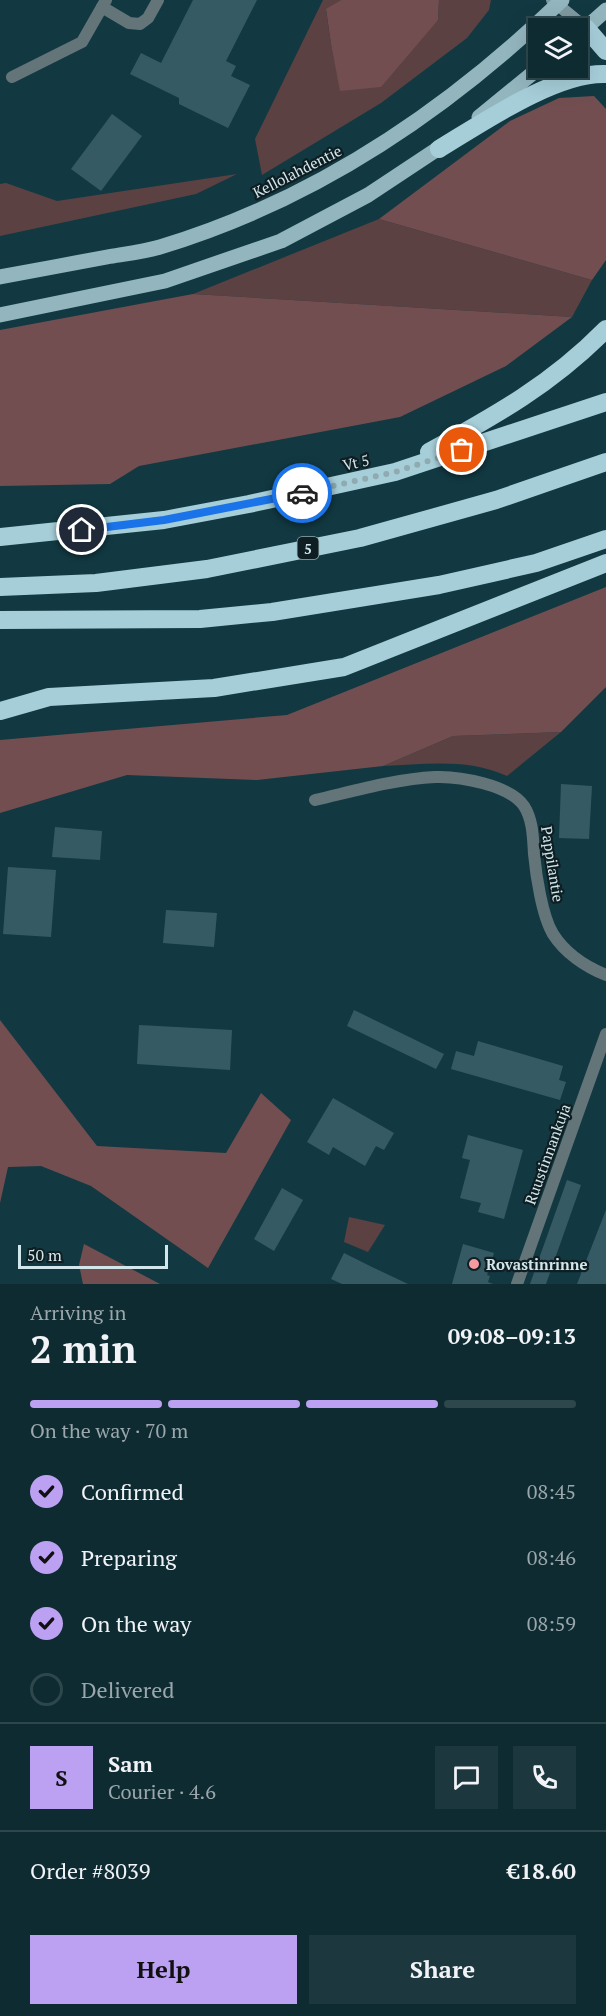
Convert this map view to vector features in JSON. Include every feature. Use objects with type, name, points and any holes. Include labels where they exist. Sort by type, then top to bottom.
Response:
[{"type":"highway","points":[[588,36],[606,51]]},
{"type":"highway","points":[[439,149],[492,117],[556,83],[576,76],[606,74]]},
{"type":"highway","points":[[395,472],[507,409],[565,368],[606,329]]},
{"type":"highway","name":"Vt 5","points":[[0,537],[164,520],[395,472],[606,402]]},
{"type":"highway","name":"5","points":[[0,587],[96,583],[207,569],[360,538],[496,500],[606,462]]},
{"type":"highway","points":[[0,620],[200,619],[272,612],[439,585],[536,563],[606,539]]},
{"type":"highway","points":[[0,711],[49,697],[214,688],[344,667],[606,563]]},
{"type":"main road","points":[[603,0],[606,3]]},
{"type":"main road","points":[[557,2],[571,18]]},
{"type":"main road","name":"Kellolahdentie","points":[[0,277],[159,247],[245,217],[349,166],[418,120],[504,53],[557,2]]},
{"type":"main road","points":[[588,26],[606,10]]},
{"type":"main road","points":[[0,315],[165,281],[281,242],[368,195],[439,149],[528,77]]},
{"type":"street","points":[[12,76],[82,42],[104,4],[129,23],[140,24],[148,18],[158,0]]},
{"type":"street","name":"Pappilantie","points":[[315,800],[378,786],[438,777],[478,782],[510,793],[523,805],[531,821],[535,863],[543,904],[552,933],[573,956],[593,970],[606,975]]},
{"type":"street","name":"Ruustinnankuja","points":[[517,1284],[606,1034]]},
{"type":"shaded area","points":[[323,0],[341,0],[326,10],[341,91],[438,20],[439,0],[491,0],[489,10],[467,38],[381,103],[262,175],[255,139]]},
{"type":"shaded area","points":[[341,0],[439,0],[438,20],[381,87],[340,91],[326,9]]},
{"type":"shaded area","points":[[594,96],[606,109],[606,260],[592,280],[379,219],[510,121],[559,98]]},
{"type":"shaded area","points":[[237,174],[196,194],[0,236],[0,184],[6,183],[57,201]]},
{"type":"shaded area","points":[[379,219],[592,280],[572,317],[193,294]]},
{"type":"shaded area","points":[[193,294],[572,317],[506,366],[400,417],[139,466],[110,484],[0,486],[0,330]]},
{"type":"shaded area","points":[[606,587],[606,687],[561,732],[453,736],[383,766],[257,780],[127,775],[0,813],[0,740],[287,715]]},
{"type":"shaded area","points":[[561,732],[507,776],[492,770],[462,764],[383,766],[453,736]]},
{"type":"shaded area","points":[[0,1020],[97,1146],[226,1153],[261,1093],[291,1120],[208,1268],[91,1186],[41,1166],[8,1167],[0,1203]]},
{"type":"shaded area","points":[[349,1217],[385,1225],[368,1252],[344,1242]]},
{"type":"shaded area","points":[[84,1244],[160,1284],[83,1284],[79,1265]]},
{"type":"building","points":[[193,0],[257,0],[226,61],[236,66],[231,76],[250,85],[228,128],[179,104],[179,98],[130,74],[141,53],[161,63]]},
{"type":"building","points":[[112,114],[142,136],[101,191],[71,169]]},
{"type":"building","points":[[561,784],[592,786],[589,839],[559,838]]},
{"type":"building","points":[[55,827],[102,831],[100,860],[52,857]]},
{"type":"building","points":[[8,867],[56,870],[51,937],[3,934]]},
{"type":"building","points":[[166,910],[217,913],[214,947],[163,943]]},
{"type":"building","points":[[354,1010],[444,1054],[436,1069],[347,1026]]},
{"type":"building","points":[[139,1025],[232,1030],[230,1070],[137,1064]]},
{"type":"building","points":[[478,1041],[563,1066],[559,1080],[566,1082],[560,1100],[451,1069],[456,1051],[474,1056]]},
{"type":"building","points":[[333,1098],[394,1133],[384,1150],[376,1146],[365,1166],[333,1147],[329,1155],[307,1142]]},
{"type":"building","points":[[468,1135],[523,1150],[504,1219],[478,1212],[481,1203],[460,1198],[470,1160],[462,1158]]},
{"type":"building","points":[[567,1180],[581,1185],[546,1284],[530,1284]]},
{"type":"building","points":[[282,1188],[303,1200],[274,1251],[254,1239]]},
{"type":"building","points":[[606,1210],[606,1284],[577,1284]]},
{"type":"building","name":"Rovastinrinne","points":[[463,1244],[494,1253],[487,1275],[490,1276],[488,1282],[493,1284],[452,1284]]},
{"type":"building","points":[[344,1253],[408,1284],[342,1284],[331,1279]]},
{"type":"way so far","points":[[302,493],[395,472],[462,450]]},
{"type":"place","name":"Rovastinrinne","points":[[474,1264]]},
{"type":"route","points":[[82,530],[164,520],[302,493]]}]
